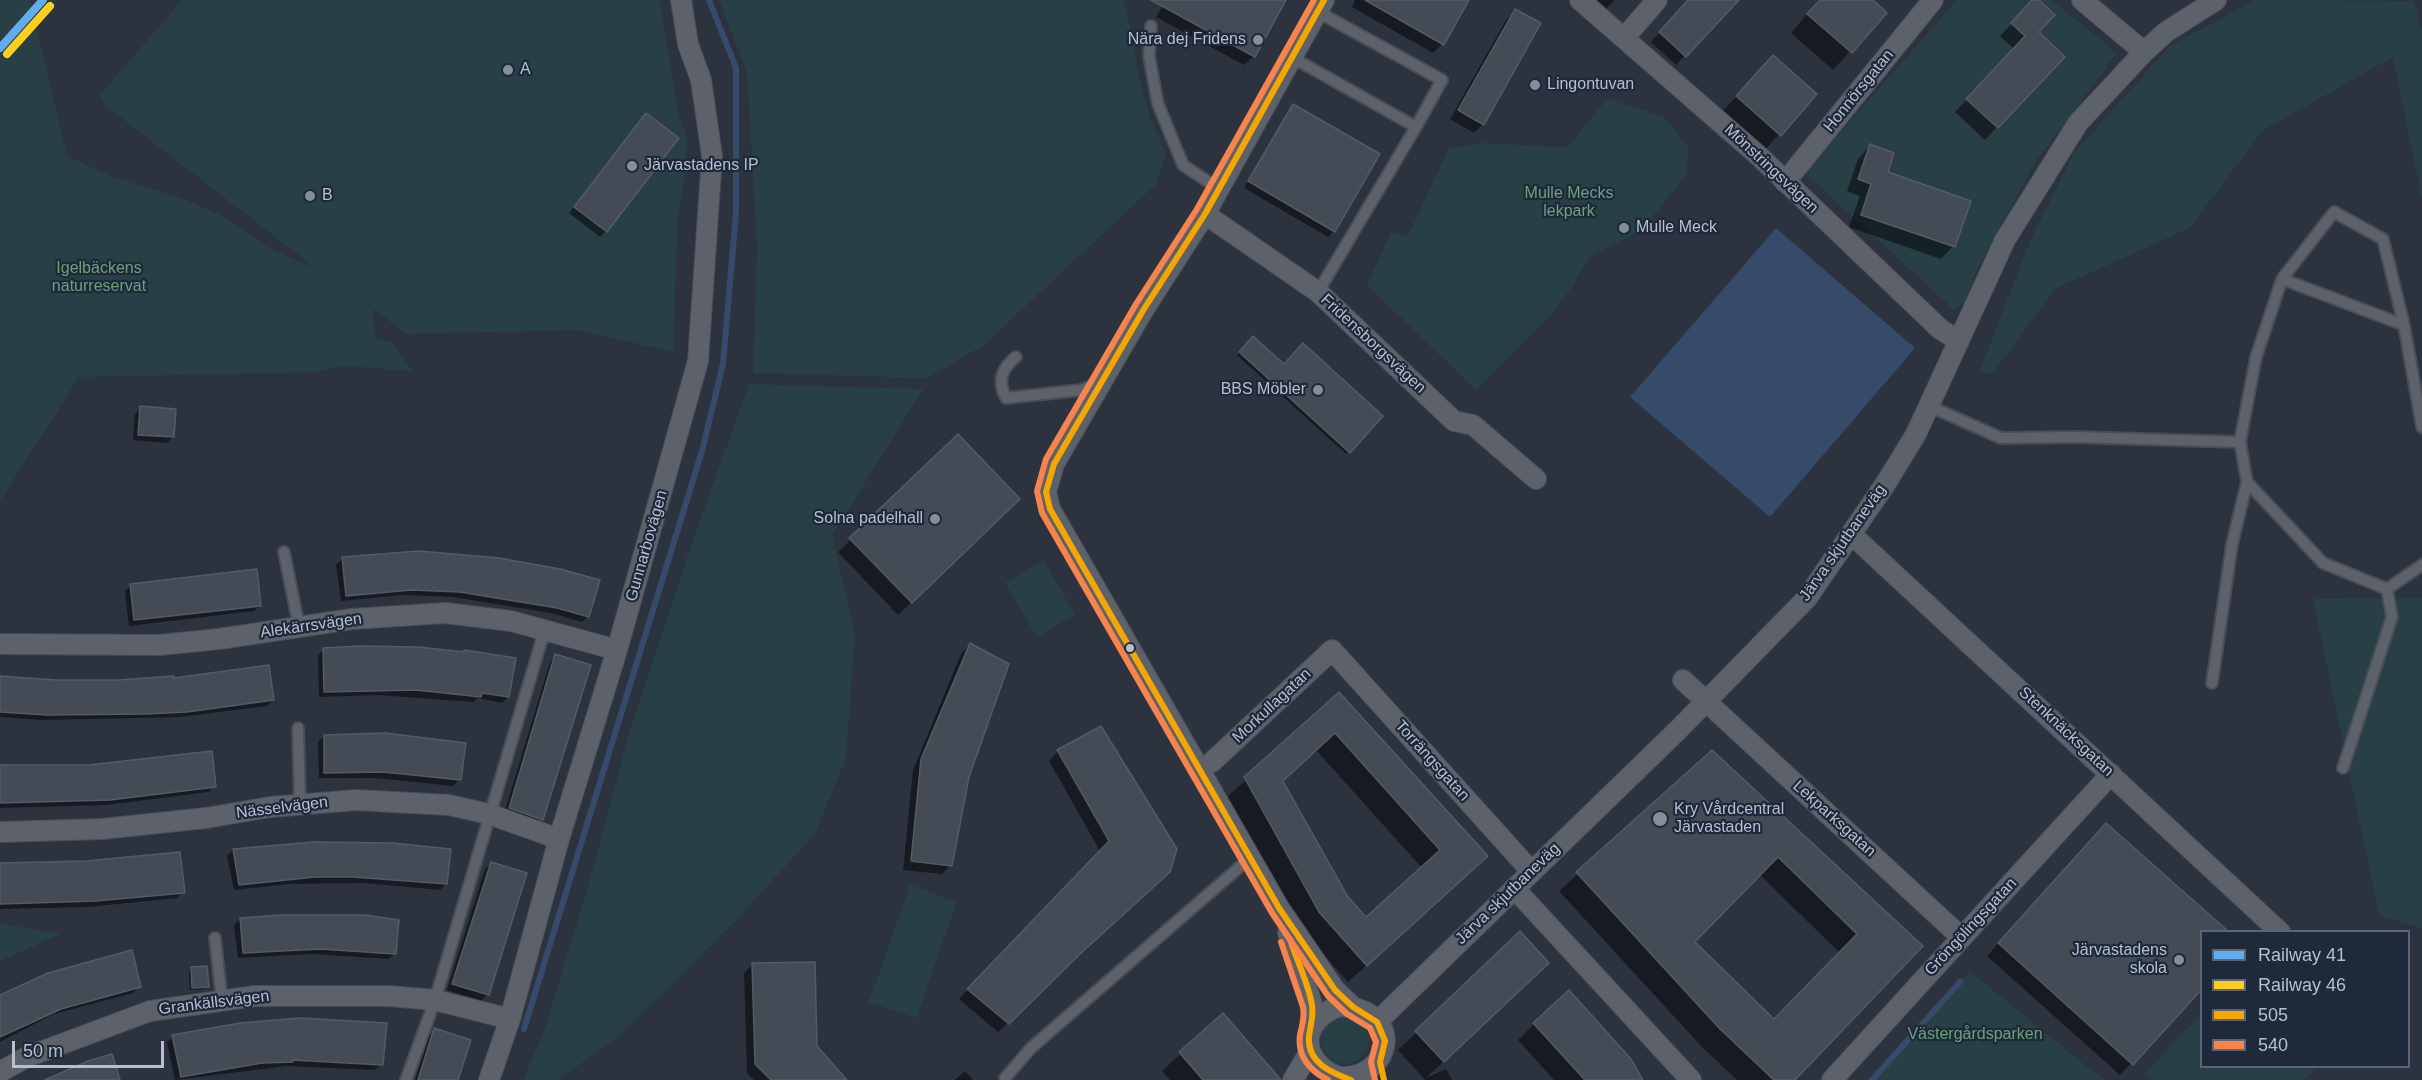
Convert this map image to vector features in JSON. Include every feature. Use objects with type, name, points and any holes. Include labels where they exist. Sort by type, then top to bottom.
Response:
[{"type":"street","name":"Gunnarbovägen","points":[[489,1080],[510,1019],[559,838],[617,650],[698,361],[712,156],[701,80],[691,54],[681,0]]},
{"type":"street","name":"Mönstringsvägen","points":[[1580,0],[1625,37],[1760,158],[1941,328],[1959,340]]},
{"type":"street","points":[[1625,37],[1657,0]]},
{"type":"street","name":"Honnörsgatan","points":[[1785,182],[1933,0]]},
{"type":"street","points":[[2082,0],[2144,52]]},
{"type":"street","name":"Järva skjutbaneväg","points":[[1377,1022],[1706,702],[1807,598],[1916,434],[2005,240],[2078,123],[2144,52],[2166,32],[2216,0]]},
{"type":"street","points":[[1279,908],[1312,1004],[1314,1022],[1309,1039],[1310,1051],[1323,1067],[1342,1079],[1382,1071],[1385,1041],[1377,1022],[1353,1007],[1335,990],[1279,908],[1050,509],[1046,492],[1054,464],[1144,309],[1205,214],[1321,6]]},
{"type":"street","name":"Fridensborgsvägen","points":[[1205,214],[1318,292],[1454,421],[1473,425],[1536,479]]},
{"type":"street","name":"Stenknäcksgatan","points":[[1851,534],[2278,930]]},
{"type":"street","name":"Alekärrsvägen","points":[[0,644],[159,645],[352,619],[444,613],[511,621],[617,650]]},
{"type":"street","name":"Morkullagatan","points":[[1212,762],[1332,650]]},
{"type":"street","name":"Torrängsgatan","points":[[1332,650],[1531,872]]},
{"type":"street","name":"Lekparksgatan","points":[[1683,680],[1962,937]]},
{"type":"street","name":"Gröngölingsgatan","points":[[1832,1080],[2112,774]]},
{"type":"street","name":"Nässelvägen","points":[[0,832],[102,829],[206,818],[270,807],[356,800],[449,805],[489,814],[559,838]]},
{"type":"street","points":[[1514,888],[1691,1080]]},
{"type":"street","name":"Grankällsvägen","points":[[0,1072],[27,1057],[150,1011],[255,996],[389,996],[435,1000],[510,1019]]},
{"type":"street","points":[[1314,1022],[1329,1009],[1341,1006],[1353,1007]]},
{"type":"street","points":[[1296,1075],[1310,1051]]},
{"type":"lane","points":[[1318,292],[1442,80],[1321,6]]},
{"type":"lane","points":[[1151,26],[1149,56],[1158,104],[1183,165],[1219,189]]},
{"type":"lane","points":[[1293,58],[1416,127]]},
{"type":"lane","points":[[2212,683],[2232,544],[2247,482],[2240,442],[2256,357],[2282,279],[2334,212],[2383,239],[2404,325],[2422,427]]},
{"type":"lane","points":[[2282,279],[2404,325]]},
{"type":"lane","points":[[1016,357],[1008,363],[1000,379],[1001,389],[1006,398],[1082,390],[1102,382]]},
{"type":"lane","points":[[1929,406],[2001,438],[2075,437],[2240,442]]},
{"type":"lane","points":[[2247,482],[2323,563],[2387,589]]},
{"type":"lane","points":[[284,552],[299,627]]},
{"type":"lane","points":[[2387,589],[2422,565]]},
{"type":"lane","points":[[2343,768],[2392,617],[2387,589]]},
{"type":"lane","points":[[406,1080],[435,1000],[542,639]]},
{"type":"lane","points":[[298,728],[300,804]]},
{"type":"lane","points":[[1005,1078],[1031,1048],[1250,858]]},
{"type":"lane","points":[[215,938],[222,1001]]},
{"type":"green space","name":"Igelbäckens naturreservat","points":[[0,0],[30,0],[67,156],[115,178],[179,197],[223,216],[267,247],[318,270],[107,107],[100,95],[182,0],[660,0],[679,115],[687,137],[685,177],[678,213],[673,352],[578,330],[407,334],[373,309],[375,338],[391,342],[413,371],[345,366],[320,371],[289,373],[79,377],[0,501]]},
{"type":"green space","points":[[719,0],[1123,0],[1135,47],[1137,70],[1150,117],[1166,154],[1156,184],[984,345],[928,378],[753,373],[757,248],[747,72]]},
{"type":"green space","points":[[1957,0],[2052,0],[2117,53],[2034,164],[1977,270],[1965,301],[1954,310],[1805,173]]},
{"type":"green space","points":[[2255,0],[2414,1],[2422,31],[2422,199],[2393,57],[2262,131],[2190,228],[2056,288],[1992,374],[1979,373],[2030,241],[2074,153],[2171,45]]},
{"type":"green space","name":"Mulle Mecks lekpark","points":[[1607,99],[1664,117],[1689,148],[1686,175],[1641,231],[1589,257],[1574,284],[1552,314],[1476,390],[1367,285],[1391,232],[1408,236],[1449,148],[1482,143],[1567,147]]},
{"type":"green space","points":[[749,384],[923,389],[832,536],[855,633],[846,758],[815,834],[738,918],[615,1040],[557,1080],[523,1080],[545,1028],[592,873],[628,737],[688,554]]},
{"type":"green space","points":[[1044,560],[1075,615],[1037,637],[1005,583]]},
{"type":"green space","points":[[2422,598],[2422,929],[2379,915],[2313,599]]},
{"type":"green space","points":[[910,885],[957,902],[916,1018],[869,1002]]},
{"type":"green space","points":[[0,924],[2,924],[61,934],[0,961]]},
{"type":"green space","name":"Västergårdsparken","points":[[1970,971],[2091,1070],[2105,1080],[1871,1080]]},
{"type":"green space","points":[[2200,1015],[2200,1068],[2316,1068],[2304,1080],[2150,1080],[2144,1074]]},
{"type":"green space","points":[[1340,1016],[1350,1016],[1362,1023],[1369,1035],[1369,1045],[1362,1057],[1350,1064],[1340,1064],[1325,1053],[1321,1045],[1321,1035],[1332,1020]]},
{"type":"water","points":[[1776,228],[1915,348],[1770,517],[1630,397]]},
{"type":"building","points":[[1151,0],[1286,0],[1255,57]]},
{"type":"building","points":[[1365,0],[1469,0],[1444,45]]},
{"type":"building","points":[[1688,0],[1739,0],[1686,57],[1659,32]]},
{"type":"building","points":[[1820,0],[1873,0],[1887,13],[1852,53],[1807,14]]},
{"type":"building","points":[[2032,0],[2039,0],[2055,15],[2039,32],[2065,57],[1998,128],[1966,99],[2025,36],[2011,23]]},
{"type":"building","points":[[1515,9],[1541,23],[1484,125],[1458,110]]},
{"type":"building","points":[[1773,55],[1817,94],[1781,136],[1736,96]]},
{"type":"building","points":[[1293,104],[1380,154],[1335,232],[1248,181]]},
{"type":"building","name":"Järvastadens IP","points":[[646,113],[679,138],[607,232],[574,207]]},
{"type":"building","points":[[1870,144],[1894,153],[1888,172],[1971,201],[1955,247],[1861,215],[1871,184],[1858,179]]},
{"type":"building","name":"BBS Möbler","points":[[1253,336],[1284,364],[1303,343],[1383,416],[1350,453],[1239,352]]},
{"type":"building","points":[[140,406],[176,409],[174,437],[138,435]]},
{"type":"building","name":"Solna padelhall","points":[[958,434],[1020,499],[912,603],[849,538]]},
{"type":"building","points":[[419,551],[499,558],[560,569],[600,580],[589,617],[557,608],[460,592],[411,590],[346,596],[342,557]]},
{"type":"building","points":[[257,569],[261,606],[134,620],[130,584]]},
{"type":"building","points":[[970,643],[1009,664],[969,777],[952,866],[911,861],[921,759]]},
{"type":"building","points":[[419,647],[464,652],[464,650],[516,658],[509,697],[482,693],[481,697],[416,690],[324,692],[323,648]]},
{"type":"building","points":[[555,654],[591,665],[543,820],[509,808]]},
{"type":"building","points":[[269,665],[274,700],[187,712],[146,714],[47,715],[0,712],[0,676],[56,680],[119,680],[174,676],[174,678]]},
{"type":"building","points":[[1339,692],[1488,856],[1367,966],[1319,912],[1244,777]],"holes":[[[1335,733],[1440,850],[1366,917],[1348,897],[1283,781]]]},
{"type":"building","points":[[1101,726],[1177,849],[1170,872],[1079,955],[1009,1024],[967,989],[1109,841],[1057,750]]},
{"type":"building","points":[[385,733],[466,743],[461,780],[383,772],[324,773],[324,735]]},
{"type":"building","points":[[1712,750],[1923,946],[1795,1080],[1774,1080],[1720,1029],[1576,872]],"holes":[[[1778,857],[1857,934],[1774,1019],[1695,942]]]},
{"type":"building","points":[[212,751],[216,787],[110,800],[0,803],[0,765],[89,765]]},
{"type":"building","points":[[2106,823],[2227,930],[2200,930],[2200,991],[2133,1065],[1998,943]]},
{"type":"building","points":[[313,842],[392,843],[451,849],[447,884],[353,877],[315,877],[239,885],[233,849]]},
{"type":"building","points":[[180,852],[185,893],[95,901],[0,904],[0,863],[86,861]]},
{"type":"building","points":[[491,862],[527,873],[489,995],[452,984]]},
{"type":"building","points":[[280,915],[365,915],[399,920],[396,954],[320,949],[243,953],[240,918]]},
{"type":"building","points":[[1520,931],[1549,963],[1444,1062],[1415,1031]]},
{"type":"building","points":[[132,950],[141,987],[61,1009],[0,1037],[0,995],[48,973]]},
{"type":"building","points":[[815,962],[817,1046],[847,1080],[771,1080],[755,1064],[752,963]]},
{"type":"building","points":[[207,966],[209,987],[192,988],[191,967]]},
{"type":"building","points":[[1569,990],[1631,1059],[1643,1080],[1585,1080],[1533,1023]]},
{"type":"building","points":[[1223,1013],[1281,1080],[1203,1080],[1179,1052]]},
{"type":"building","points":[[300,1018],[387,1023],[383,1065],[292,1060],[293,1062],[262,1063],[181,1077],[172,1035],[240,1023]]},
{"type":"building","points":[[434,1028],[471,1040],[458,1080],[418,1080]]},
{"type":"building","points":[[112,1054],[120,1080],[45,1080],[88,1061]]},
{"type":"waterway","points":[[524,1029],[702,451],[723,364],[736,213],[736,68],[709,0]]},
{"type":"waterway","points":[[1872,1080],[1960,982]]},
{"type":"rail line","name":"41","points":[[0,48],[43,0]]},
{"type":"rail line","name":"46","points":[[7,54],[50,6]]},
{"type":"transit line","name":"540","points":[[1314,0],[1197,209],[1136,304],[1046,459],[1037,491],[1042,513],[1272,913],[1328,996],[1347,1014],[1370,1028],[1376,1042],[1371,1062],[1375,1080]]},
{"type":"transit line","name":"505","points":[[1324,0],[1205,214],[1144,309],[1054,464],[1046,492],[1050,509],[1279,908],[1335,990],[1353,1007],[1377,1022],[1385,1041],[1380,1062],[1384,1080]]},
{"type":"transit line","name":"505","points":[[1290,939],[1312,1005],[1309,1037],[1312,1054],[1322,1066],[1351,1080]]},
{"type":"transit line","name":"540","points":[[1281,942],[1303,1007],[1300,1035],[1303,1056],[1310,1067],[1328,1080]]},
{"type":"place","name":"Nära dej Fridens","points":[[1258,40]]},
{"type":"place","name":"A","points":[[508,70]]},
{"type":"place","name":"Lingontuvan","points":[[1535,85]]},
{"type":"place","name":"Järvastadens IP","points":[[632,166]]},
{"type":"place","name":"B","points":[[310,196]]},
{"type":"place","name":"Mulle Meck","points":[[1624,228]]},
{"type":"place","name":"BBS Möbler","points":[[1318,390]]},
{"type":"place","name":"Solna padelhall","points":[[935,519]]},
{"type":"place","name":"Kry Vårdcentral Järvastaden","points":[[1660,819]]},
{"type":"place","name":"Järvastadens skola","points":[[2179,960]]}]
